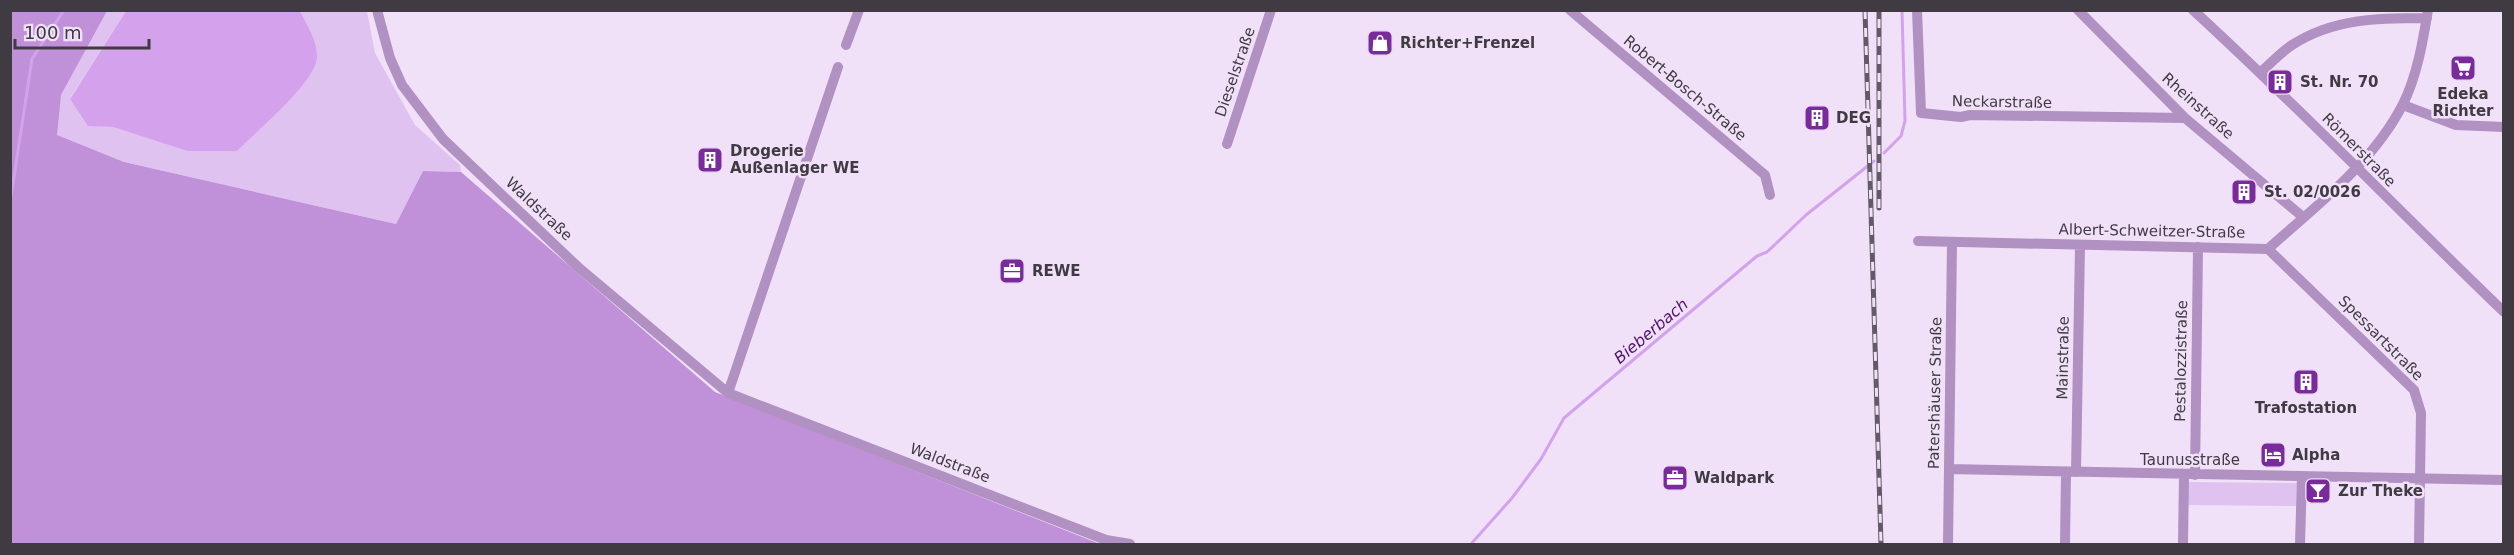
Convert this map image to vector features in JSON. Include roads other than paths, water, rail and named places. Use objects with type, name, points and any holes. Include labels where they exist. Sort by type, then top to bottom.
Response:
[{"type":"street","name":"Waldstraße","points":[[376,10],[390,58],[402,86],[444,139],[579,267],[728,393],[1106,540],[1130,544]]},
{"type":"street","points":[[846,45],[859,10]]},
{"type":"street","name":"Dieselstraße","points":[[1227,144],[1271,10]]},
{"type":"street","name":"Neckarstraße","points":[[1917,10],[1921,113],[1961,117],[1970,115],[2185,118]]},
{"type":"street","name":"Rheinstraße","points":[[2078,10],[2185,118],[2303,217]]},
{"type":"street","name":"Römerstraße","points":[[2193,10],[2261,72],[2355,169],[2504,312]]},
{"type":"street","name":"Robert-Bosch-Straße","points":[[1577,13],[1765,176],[1770,195]]},
{"type":"street","points":[[2261,72],[2290,46],[2327,27],[2370,18],[2427,14],[2415,73],[2403,105],[2355,169],[2268,249]]},
{"type":"street","points":[[728,393],[838,67]]},
{"type":"street","points":[[2403,105],[2456,125],[2504,127]]},
{"type":"street","name":"Albert-Schweitzer-Straße","points":[[1918,241],[2268,249]]},
{"type":"street","name":"Patershäuser Straße","points":[[1948,544],[1952,243]]},
{"type":"street","name":"Mainstraße","points":[[2065,544],[2071,472],[2080,245]]},
{"type":"street","name":"Pestalozzistraße","points":[[2183,544],[2190,475],[2198,247]]},
{"type":"street","name":"Spessartstraße","points":[[2268,249],[2414,390],[2421,413],[2419,544]]},
{"type":"street","name":"Taunusstraße","points":[[1949,469],[2504,480]]},
{"type":"street","points":[[2300,544],[2302,476]]},
{"type":"waterway","points":[[10,203],[32,59],[64,10]]},
{"type":"waterway","name":"Bieberbach","points":[[1884,153],[1901,136],[1905,121],[1902,10]]},
{"type":"waterway","name":"Bieberbach","points":[[1471,544],[1512,498],[1541,459],[1564,418],[1757,256],[1767,252],[1806,215],[1874,161]]},
{"type":"railway","points":[[1865,10],[1881,544]]},
{"type":"railway","points":[[1879,10],[1879,208]]},
{"type":"place","name":"Richter+Frenzel","points":[[1380,43]]},
{"type":"place","name":"Edeka Richter","points":[[2463,68]]},
{"type":"place","name":"St. Nr. 70","points":[[2280,82]]},
{"type":"place","name":"DEG","points":[[1817,118]]},
{"type":"place","name":"Drogerie Außenlager WE","points":[[710,160]]},
{"type":"place","name":"St. 02/0026","points":[[2244,192]]},
{"type":"place","name":"REWE","points":[[1012,271]]},
{"type":"place","name":"Trafostation","points":[[2306,382]]},
{"type":"place","name":"Alpha","points":[[2273,455]]},
{"type":"place","name":"Waldpark","points":[[1675,478]]},
{"type":"place","name":"Zur Theke","points":[[2318,491]]}]
